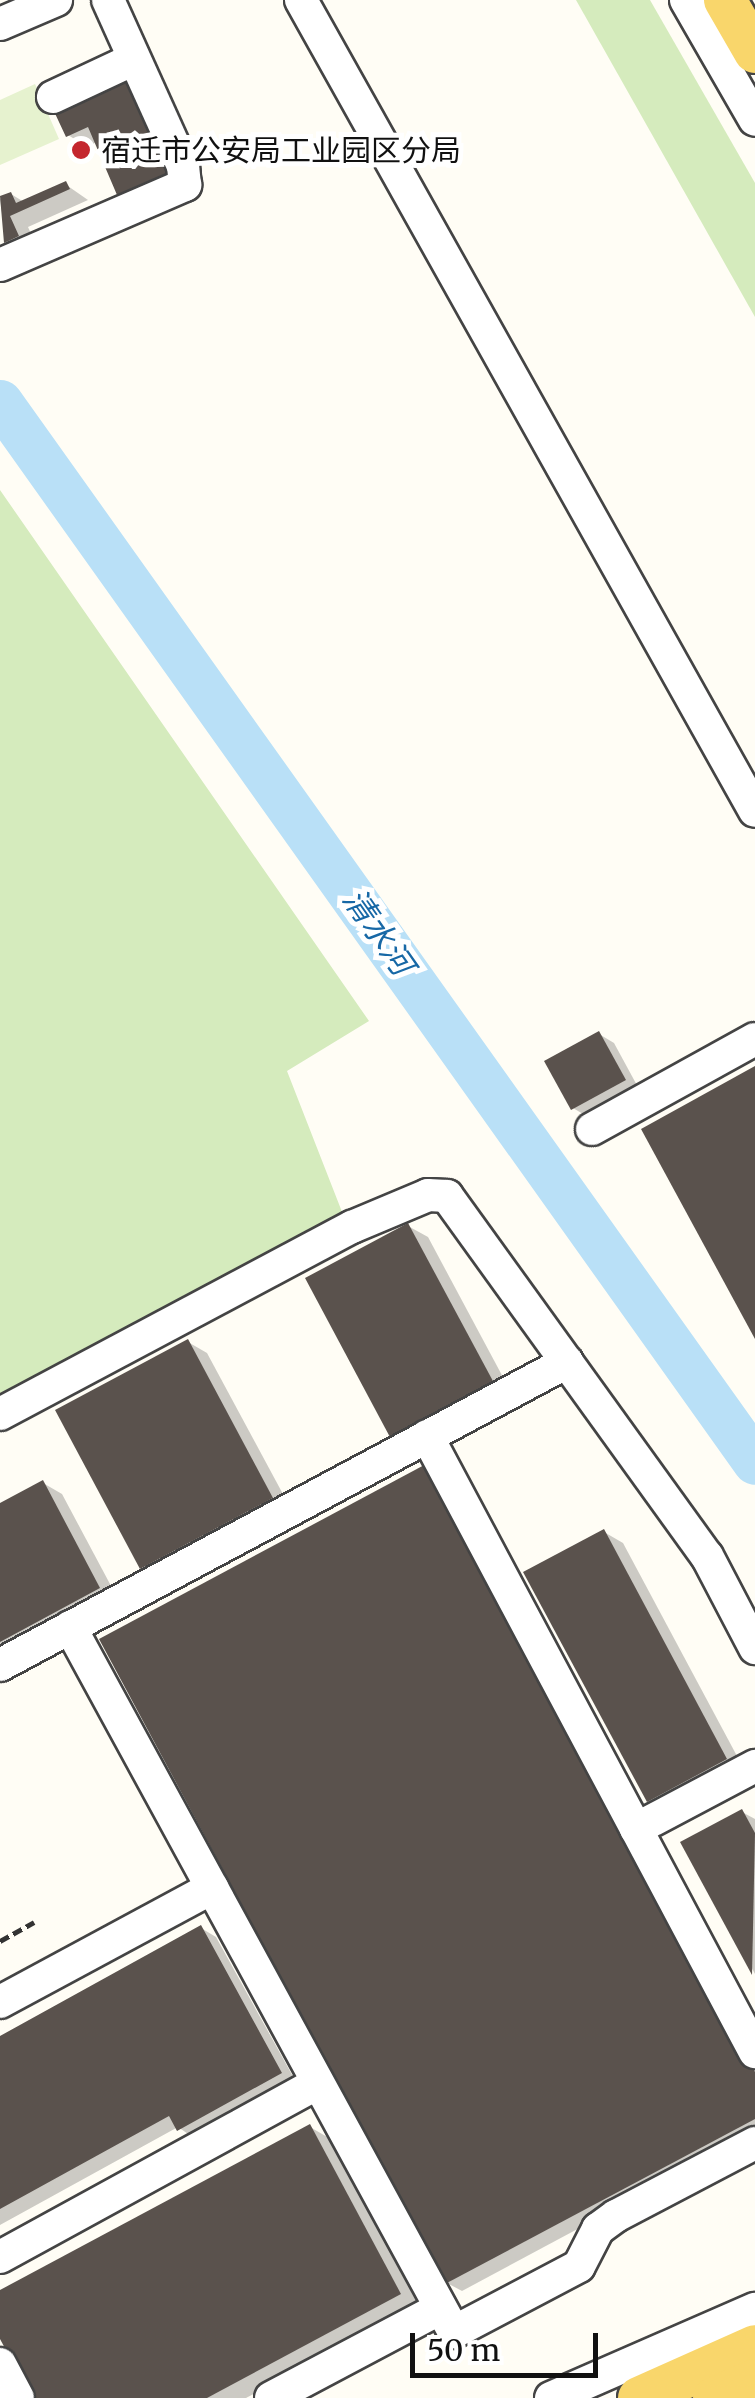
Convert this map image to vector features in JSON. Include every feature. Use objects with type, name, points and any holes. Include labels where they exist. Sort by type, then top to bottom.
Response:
[{"type":"main road","points":[[725,0],[755,52]]},
{"type":"main road","points":[[639,2398],[755,2346]]},
{"type":"main road","points":[[714,2398],[755,2380]]},
{"type":"street","points":[[0,24],[56,0]]},
{"type":"street","points":[[0,265],[185,185],[183,166],[108,0]]},
{"type":"street","points":[[301,0],[755,811]]},
{"type":"street","points":[[686,0],[755,120]]},
{"type":"street","points":[[53,97],[134,59]]},
{"type":"street","points":[[592,1129],[755,1039]]},
{"type":"street","points":[[0,1414],[352,1227],[428,1195],[447,1196],[707,1556],[755,1648]]},
{"type":"street","points":[[0,1664],[567,1362]]},
{"type":"street","points":[[427,1436],[755,2052]]},
{"type":"street","points":[[70,1627],[454,2332],[579,2266],[598,2230],[616,2216],[755,2144]]},
{"type":"street","points":[[636,1829],[750,1780]]},
{"type":"street","points":[[0,2002],[212,1888]]},
{"type":"street","points":[[0,2257],[318,2083]]},
{"type":"street","points":[[271,2398],[441,2308]]},
{"type":"street","points":[[551,2398],[755,2309]]},
{"type":"street","points":[[0,2364],[18,2398]]},
{"type":"path","points":[[0,1941],[34,1922]]},
{"type":"green space","points":[[576,0],[650,0],[755,183],[755,317]]},
{"type":"green space","points":[[35,84],[59,139],[0,165],[0,100]]},
{"type":"green space","points":[[0,490],[369,1021],[287,1071],[344,1217],[0,1398]]},
{"type":"building","points":[[126,75],[180,184],[123,209],[88,127],[66,137],[52,107]]},
{"type":"building","points":[[66,181],[70,189],[10,216],[19,236],[4,243],[0,196],[11,192],[16,203]]},
{"type":"building","points":[[599,1031],[626,1080],[571,1110],[544,1061]]},
{"type":"building","points":[[755,1066],[755,1339],[641,1129]]},
{"type":"building","points":[[408,1223],[494,1383],[391,1439],[305,1278]]},
{"type":"building","points":[[188,1339],[273,1498],[140,1569],[55,1410]]},
{"type":"building","points":[[428,1463],[755,2072],[755,2119],[445,2284],[99,1639]]},
{"type":"building","points":[[43,1480],[100,1588],[0,1642],[0,1503]]},
{"type":"building","points":[[604,1529],[727,1759],[647,1802],[523,1572]]},
{"type":"building","points":[[742,1809],[755,1833],[752,1975],[680,1842]]},
{"type":"building","points":[[201,1925],[282,2073],[177,2131],[169,2116],[0,2209],[0,2036]]},
{"type":"building","points":[[310,2124],[401,2294],[207,2398],[32,2398],[0,2339],[0,2290]]},
{"type":"waterway","name":"清水河","points":[[0,402],[755,1462]]},
{"type":"place","name":"宿迁市公安局工业园区分局","points":[[81,150]]}]
